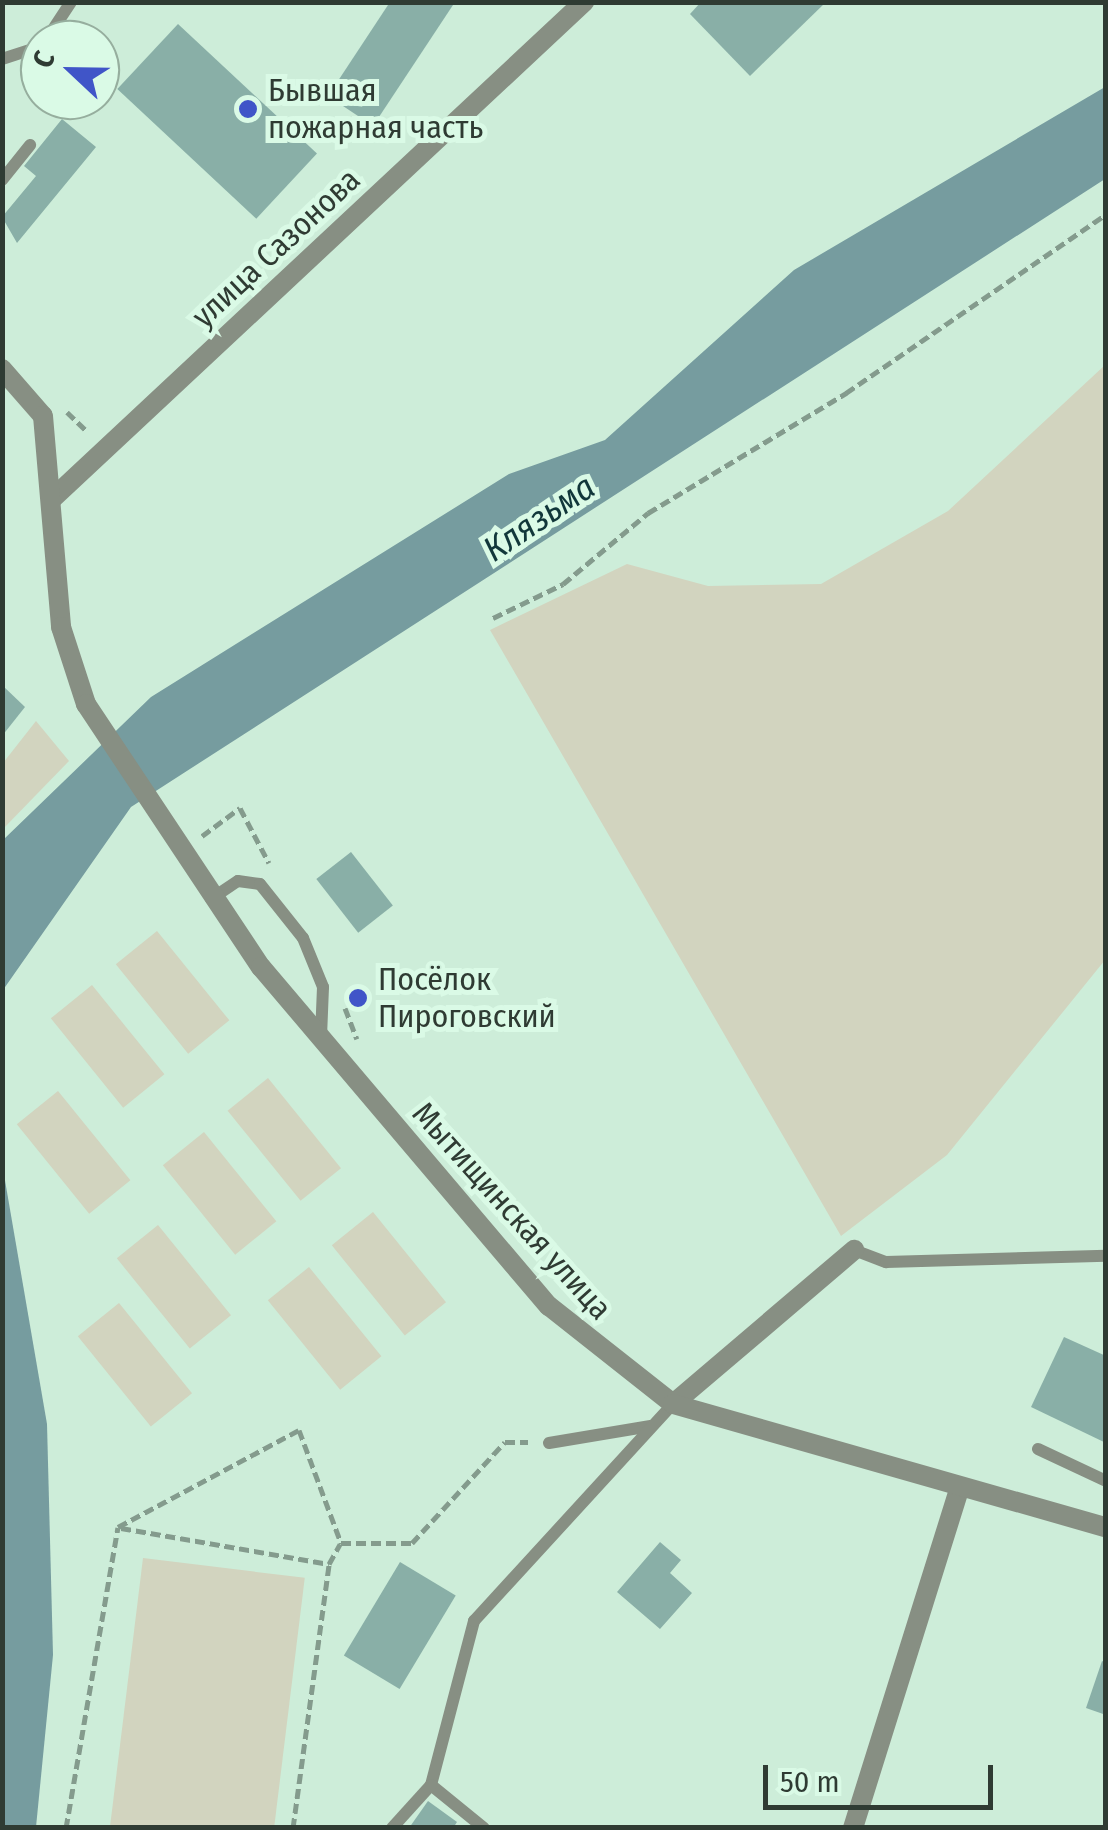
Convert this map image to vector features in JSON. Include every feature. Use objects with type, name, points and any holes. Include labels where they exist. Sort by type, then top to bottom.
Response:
[{"type":"street","name":"улица Сазонова","points":[[53,498],[584,2]]},
{"type":"street","name":"Мытищинская улица","points":[[2,369],[43,416],[62,627],[86,704],[160,825],[211,899],[322,1040],[549,1306],[672,1404],[1106,1527]]},
{"type":"street","points":[[672,1404],[854,1250]]},
{"type":"street","points":[[853,1828],[960,1487]]},
{"type":"lane","points":[[2,180],[30,145]]},
{"type":"lane","points":[[211,899],[238,880],[260,884],[282,911],[323,988],[322,1040]]},
{"type":"lane","points":[[854,1250],[886,1262],[1106,1256]]},
{"type":"lane","points":[[392,1828],[431,1785],[474,1621],[672,1404]]},
{"type":"lane","points":[[549,1442],[651,1426]]},
{"type":"lane","points":[[1038,1449],[1106,1482]]},
{"type":"lane","points":[[431,1785],[484,1828]]},
{"type":"path","points":[[493,618],[562,584],[648,513],[846,392],[1106,214]]},
{"type":"path","points":[[193,843],[240,808]]},
{"type":"path","points":[[118,1527],[299,1430],[341,1543]]},
{"type":"path","points":[[341,1543],[412,1542],[505,1442],[549,1442]]},
{"type":"path","points":[[118,1527],[329,1564]]},
{"type":"path","points":[[66,1828],[118,1527]]},
{"type":"path","points":[[293,1828],[329,1564],[341,1543]]},
{"type":"green space","points":[[1105,365],[1105,960],[947,1155],[841,1236],[490,630],[627,564],[708,586],[821,584],[948,511]]},
{"type":"green space","points":[[36,721],[69,761],[3,829],[3,763]]},
{"type":"green space","points":[[157,931],[229,1020],[188,1054],[116,964]]},
{"type":"green space","points":[[92,985],[164,1074],[123,1108],[51,1018]]},
{"type":"green space","points":[[268,1078],[341,1168],[301,1201],[228,1111]]},
{"type":"green space","points":[[58,1091],[130,1180],[89,1214],[17,1124]]},
{"type":"green space","points":[[204,1132],[276,1221],[235,1255],[163,1165]]},
{"type":"green space","points":[[373,1212],[446,1302],[405,1336],[332,1245]]},
{"type":"green space","points":[[158,1225],[231,1315],[190,1349],[117,1258]]},
{"type":"green space","points":[[309,1267],[381,1356],[340,1390],[268,1300]]},
{"type":"green space","points":[[119,1303],[192,1393],[151,1427],[78,1336]]},
{"type":"green space","points":[[143,1558],[305,1578],[274,1828],[110,1827]]},
{"type":"water","name":"Клязьма","points":[[1105,87],[1105,179],[131,807],[3,990],[3,840],[151,697],[509,474],[605,440],[794,270]]},
{"type":"water","points":[[2,1163],[47,1424],[53,1655],[36,1827],[3,1827]]},
{"type":"building","points":[[390,2],[455,2],[373,126],[328,96]]},
{"type":"building","points":[[701,2],[826,2],[750,76],[690,14]]},
{"type":"building","points":[[178,24],[317,154],[256,219],[120,92],[120,86]]},
{"type":"building","points":[[61,120],[96,147],[17,243],[2,217],[36,176],[24,166]]},
{"type":"building","points":[[2,685],[25,707],[2,736]]},
{"type":"building","points":[[351,852],[393,906],[358,933],[316,879]]},
{"type":"building","points":[[1064,1337],[1106,1356],[1106,1443],[1031,1407]]},
{"type":"building","points":[[660,1542],[681,1560],[670,1573],[692,1593],[660,1629],[617,1592]]},
{"type":"building","points":[[400,1562],[456,1595],[400,1689],[344,1655]]},
{"type":"building","points":[[1102,1661],[1106,1663],[1106,1715],[1086,1708]]},
{"type":"building","points":[[428,1801],[457,1822],[453,1828],[409,1828]]},
{"type":"place","name":"Бывшая пожарная часть","points":[[248,109]]},
{"type":"place","name":"Посёлок Пироговский","points":[[358,998]]}]
